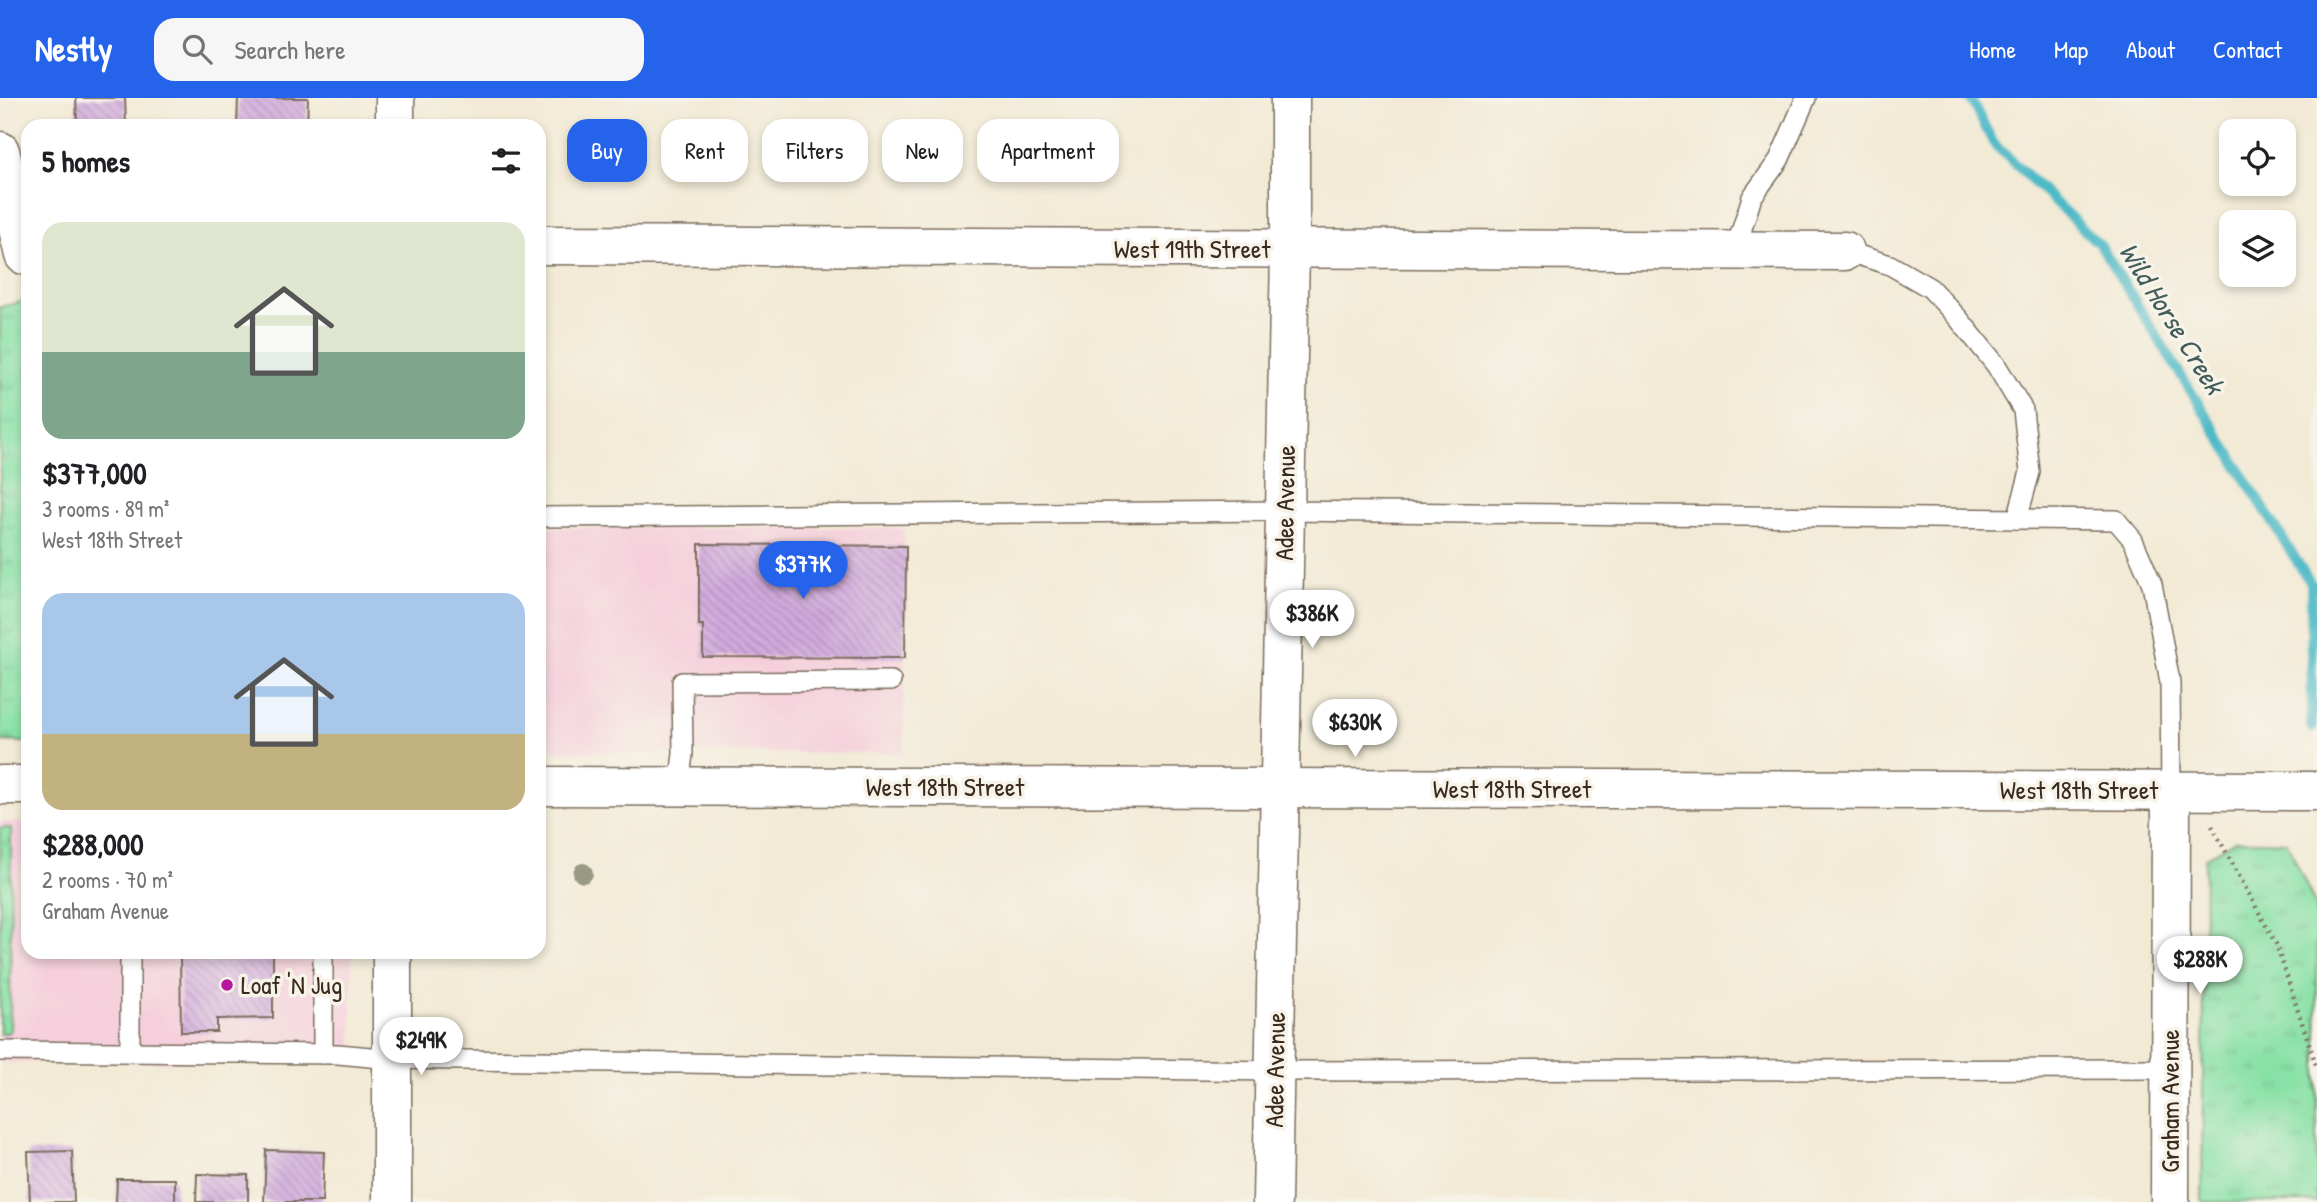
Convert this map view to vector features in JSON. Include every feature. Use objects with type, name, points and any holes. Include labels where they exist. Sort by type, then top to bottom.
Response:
[{"type":"street","points":[[395,98],[395,119]]},
{"type":"street","name":"Adee Avenue","points":[[1272,1202],[1290,249],[1290,98]]},
{"type":"street","points":[[0,151],[18,258]]},
{"type":"street","name":"West 19th Street","points":[[546,245],[1845,251]]},
{"type":"street","points":[[0,785],[21,785]]},
{"type":"street","name":"West 18th Street","points":[[546,786],[2317,791]]},
{"type":"street","name":"Graham Avenue","points":[[2170,1202],[2171,1069],[2182,791]]},
{"type":"street","points":[[392,959],[392,1202]]},
{"type":"lane","points":[[1735,251],[1752,197],[1779,160],[1806,98]]},
{"type":"lane","points":[[1845,251],[1890,265],[1930,288],[1996,365],[2024,410],[2030,472],[2017,519]]},
{"type":"lane","points":[[546,517],[1285,511],[2116,520],[2133,540],[2152,584],[2170,682],[2182,791]]},
{"type":"lane","points":[[679,786],[682,682],[891,681]]},
{"type":"lane","points":[[130,959],[130,1051]]},
{"type":"lane","points":[[323,959],[323,1054]]},
{"type":"lane","points":[[0,1051],[1275,1071],[2171,1069]]},
{"type":"path","points":[[2182,791],[2276,944],[2317,1068]]},
{"type":"shaded area","points":[[546,527],[904,528],[904,753],[546,752]]},
{"type":"shaded area","points":[[0,822],[21,822],[21,959],[352,959],[352,1062],[0,1062]]},
{"type":"green space","points":[[21,302],[21,742],[0,741],[0,307]]},
{"type":"green space","points":[[0,828],[11,828],[10,1032],[0,1034]]},
{"type":"green space","points":[[2235,840],[2287,842],[2317,909],[2317,1202],[2202,1202],[2205,858]]},
{"type":"building","points":[[76,98],[125,98],[126,119],[77,119]]},
{"type":"building","points":[[238,98],[308,98],[307,119],[237,119]]},
{"type":"building","points":[[699,544],[906,546],[905,658],[703,657],[703,625],[699,625]]},
{"type":"building","name":"Loaf 'N Jug","points":[[180,959],[273,959],[273,1018],[217,1019],[217,1032],[181,1032]]},
{"type":"building","points":[[266,1150],[324,1152],[322,1202],[264,1202]]},
{"type":"building","points":[[72,1151],[74,1202],[30,1202],[28,1152]]},
{"type":"building","points":[[197,1174],[248,1175],[248,1202],[196,1202]]},
{"type":"building","points":[[117,1179],[175,1179],[175,1202],[116,1202]]},
{"type":"waterway","name":"Wild Horse Creek","points":[[1970,98],[1994,144],[2100,245],[2311,584],[2317,587]]},
{"type":"waterway","name":"Wild Horse Creek","points":[[2311,584],[2312,728]]},
{"type":"place","name":"Loaf 'N Jug","points":[[227,985]]}]
